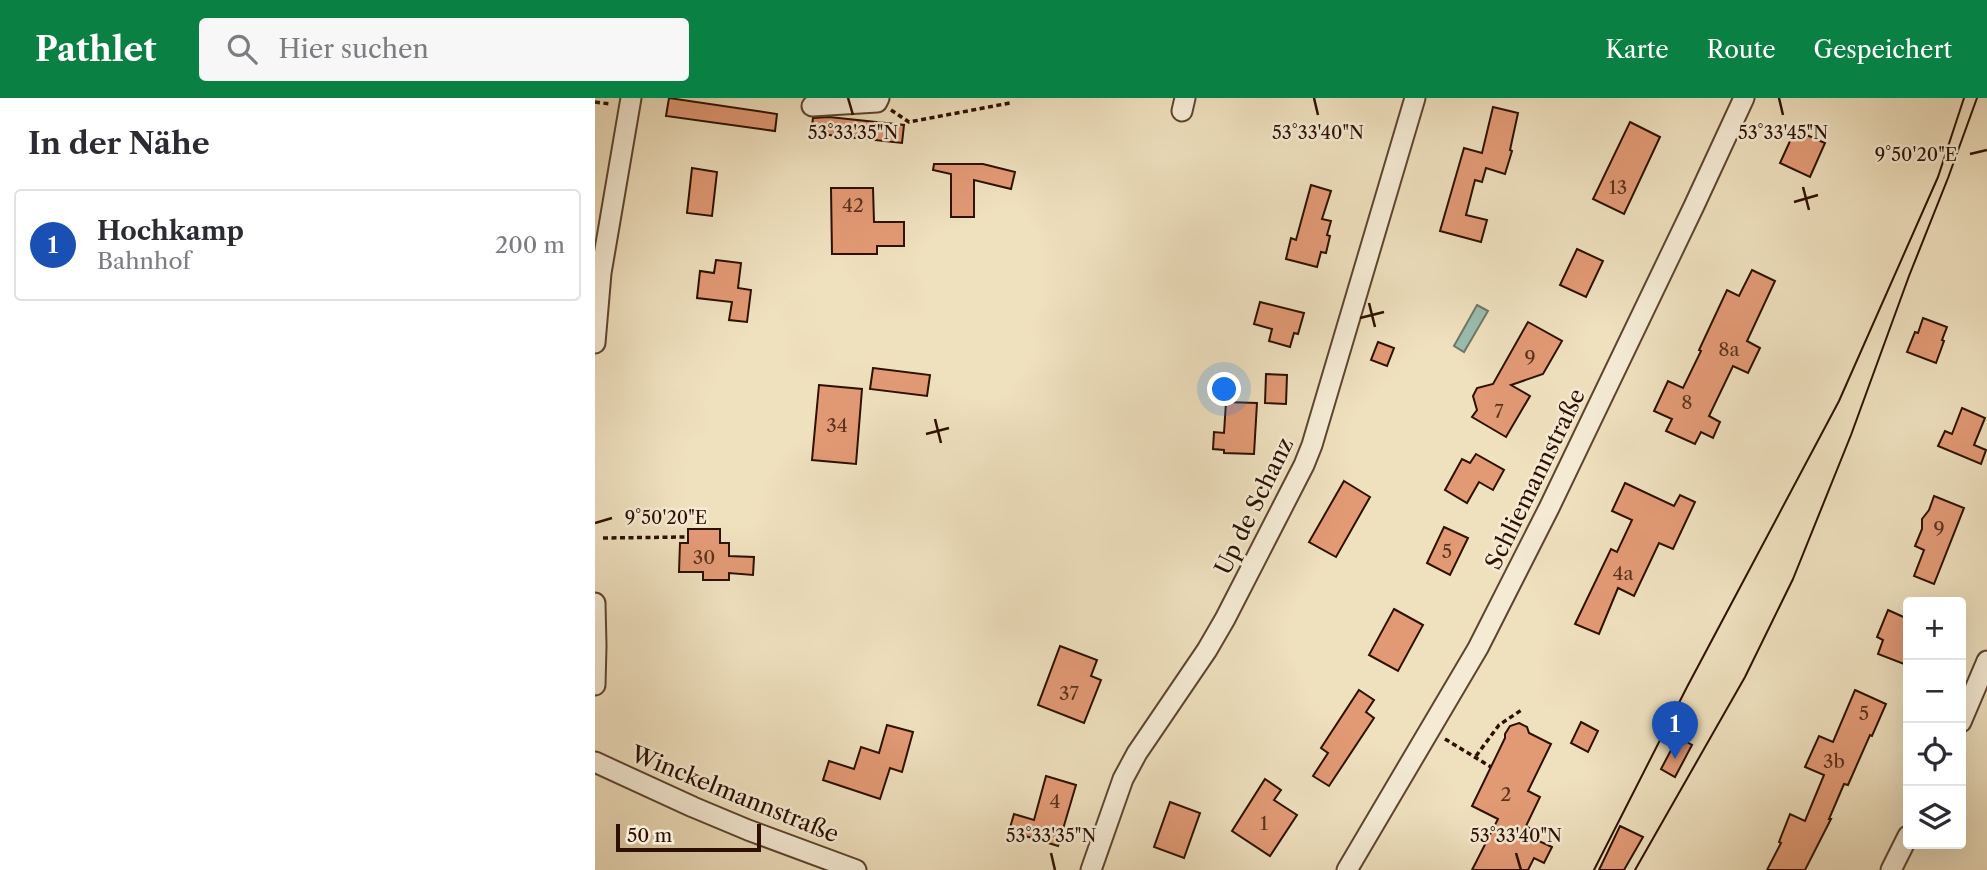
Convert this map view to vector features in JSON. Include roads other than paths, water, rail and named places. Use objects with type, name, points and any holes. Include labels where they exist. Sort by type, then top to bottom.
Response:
[{"type":"street","name":"Up de Schanz","points":[[1091,870],[1123,779],[1137,753],[1225,619],[1304,465],[1415,98]]},
{"type":"street","name":"Schliemannstraße","points":[[1347,870],[1484,637],[1549,508],[1744,98]]},
{"type":"street","points":[[812,106],[878,100]]},
{"type":"street","points":[[595,343],[598,273],[624,102]]},
{"type":"street","points":[[595,603],[595,685]]},
{"type":"street","points":[[1966,710],[1987,661]]},
{"type":"street","name":"Winckelmannstraße","points":[[595,762],[748,830],[856,870]]},
{"type":"street","points":[[1891,870],[1903,845]]},
{"type":"tram line","points":[[1594,870],[1687,687],[1839,401],[1938,177],[1964,98]]},
{"type":"tram line","points":[[1635,870],[1745,677],[1793,579],[1851,435],[1977,98]]},
{"type":"place","name":"Hochkamp","points":[[1675,759]]}]
